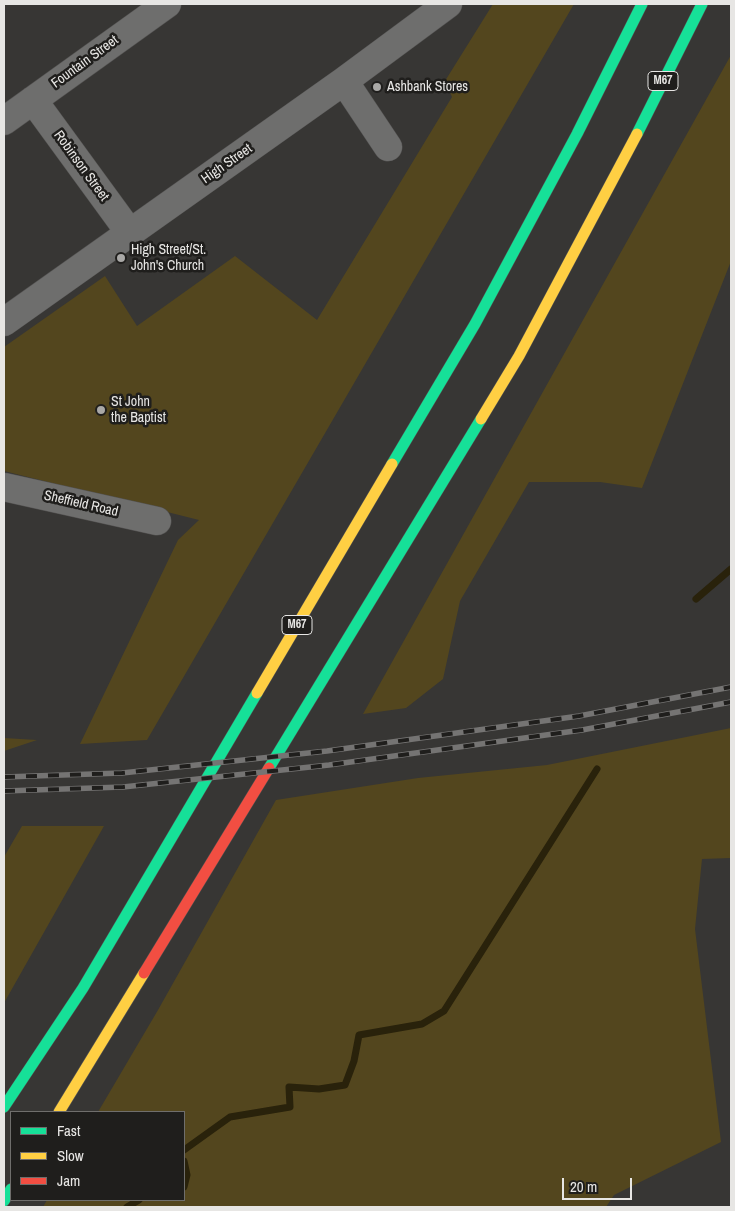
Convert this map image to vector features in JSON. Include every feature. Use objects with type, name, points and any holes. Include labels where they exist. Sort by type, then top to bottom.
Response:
[{"type":"highway","name":"M67","points":[[4,1107],[88,979],[475,324],[577,134],[642,4]]},
{"type":"highway","name":"M67","points":[[60,1111],[519,356],[625,157],[702,4]]},
{"type":"highway","points":[[4,1201],[10,1190]]},
{"type":"street","name":"High Street","points":[[4,322],[344,81],[448,4]]},
{"type":"street","name":"Fountain Street","points":[[4,121],[162,5]]},
{"type":"street","points":[[344,81],[388,147]]},
{"type":"street","name":"Robinson Street","points":[[33,100],[130,233]]},
{"type":"street","name":"Sheffield Road","points":[[4,487],[157,521]]},
{"type":"shaded area","points":[[493,4],[574,4],[147,740],[80,744],[178,540],[199,520],[4,471],[4,347],[105,276],[137,326],[235,256],[317,320],[452,97],[445,81]]},
{"type":"shaded area","points":[[731,55],[731,261],[642,488],[600,482],[529,482],[460,601],[443,679],[406,708],[363,714]]},
{"type":"shaded area","points":[[731,728],[731,858],[702,859],[695,929],[721,1142],[614,1195],[606,1207],[43,1207],[46,1201],[185,1201],[185,1111],[99,1111],[158,1010],[276,800],[418,778],[547,765]]},
{"type":"shaded area","points":[[4,738],[37,740],[4,751]]},
{"type":"shaded area","points":[[22,826],[104,826],[4,1003],[4,857]]},
{"type":"waterway","points":[[696,599],[731,569]]},
{"type":"waterway","points":[[185,1149],[230,1117],[290,1107],[289,1087],[319,1089],[345,1085],[354,1061],[359,1035],[422,1024],[444,1011],[597,769]]},
{"type":"waterway","points":[[185,1166],[187,1175],[185,1183]]},
{"type":"waterway","points":[[127,1207],[137,1201]]},
{"type":"railway","points":[[4,777],[122,773],[327,751],[579,716],[731,687]]},
{"type":"railway","points":[[4,791],[123,787],[329,765],[582,730],[731,702]]},
{"type":"traffic: fast","points":[[392,464],[475,324],[577,134],[642,4]]},
{"type":"traffic: fast","points":[[637,134],[702,4]]},
{"type":"traffic: fast","points":[[269,768],[481,419]]},
{"type":"traffic: fast","points":[[4,1107],[83,988],[257,693]]},
{"type":"traffic: fast","points":[[4,1201],[10,1191]]},
{"type":"traffic: slow","points":[[481,419],[519,356],[637,134]]},
{"type":"traffic: slow","points":[[257,693],[392,464]]},
{"type":"traffic: slow","points":[[60,1111],[144,973]]},
{"type":"traffic: jam","points":[[144,973],[269,768]]},
{"type":"place","name":"Ashbank Stores","points":[[377,87]]},
{"type":"place","name":"High Street/St. John's Church","points":[[121,258]]},
{"type":"place","name":"St John the Baptist","points":[[101,410]]}]
